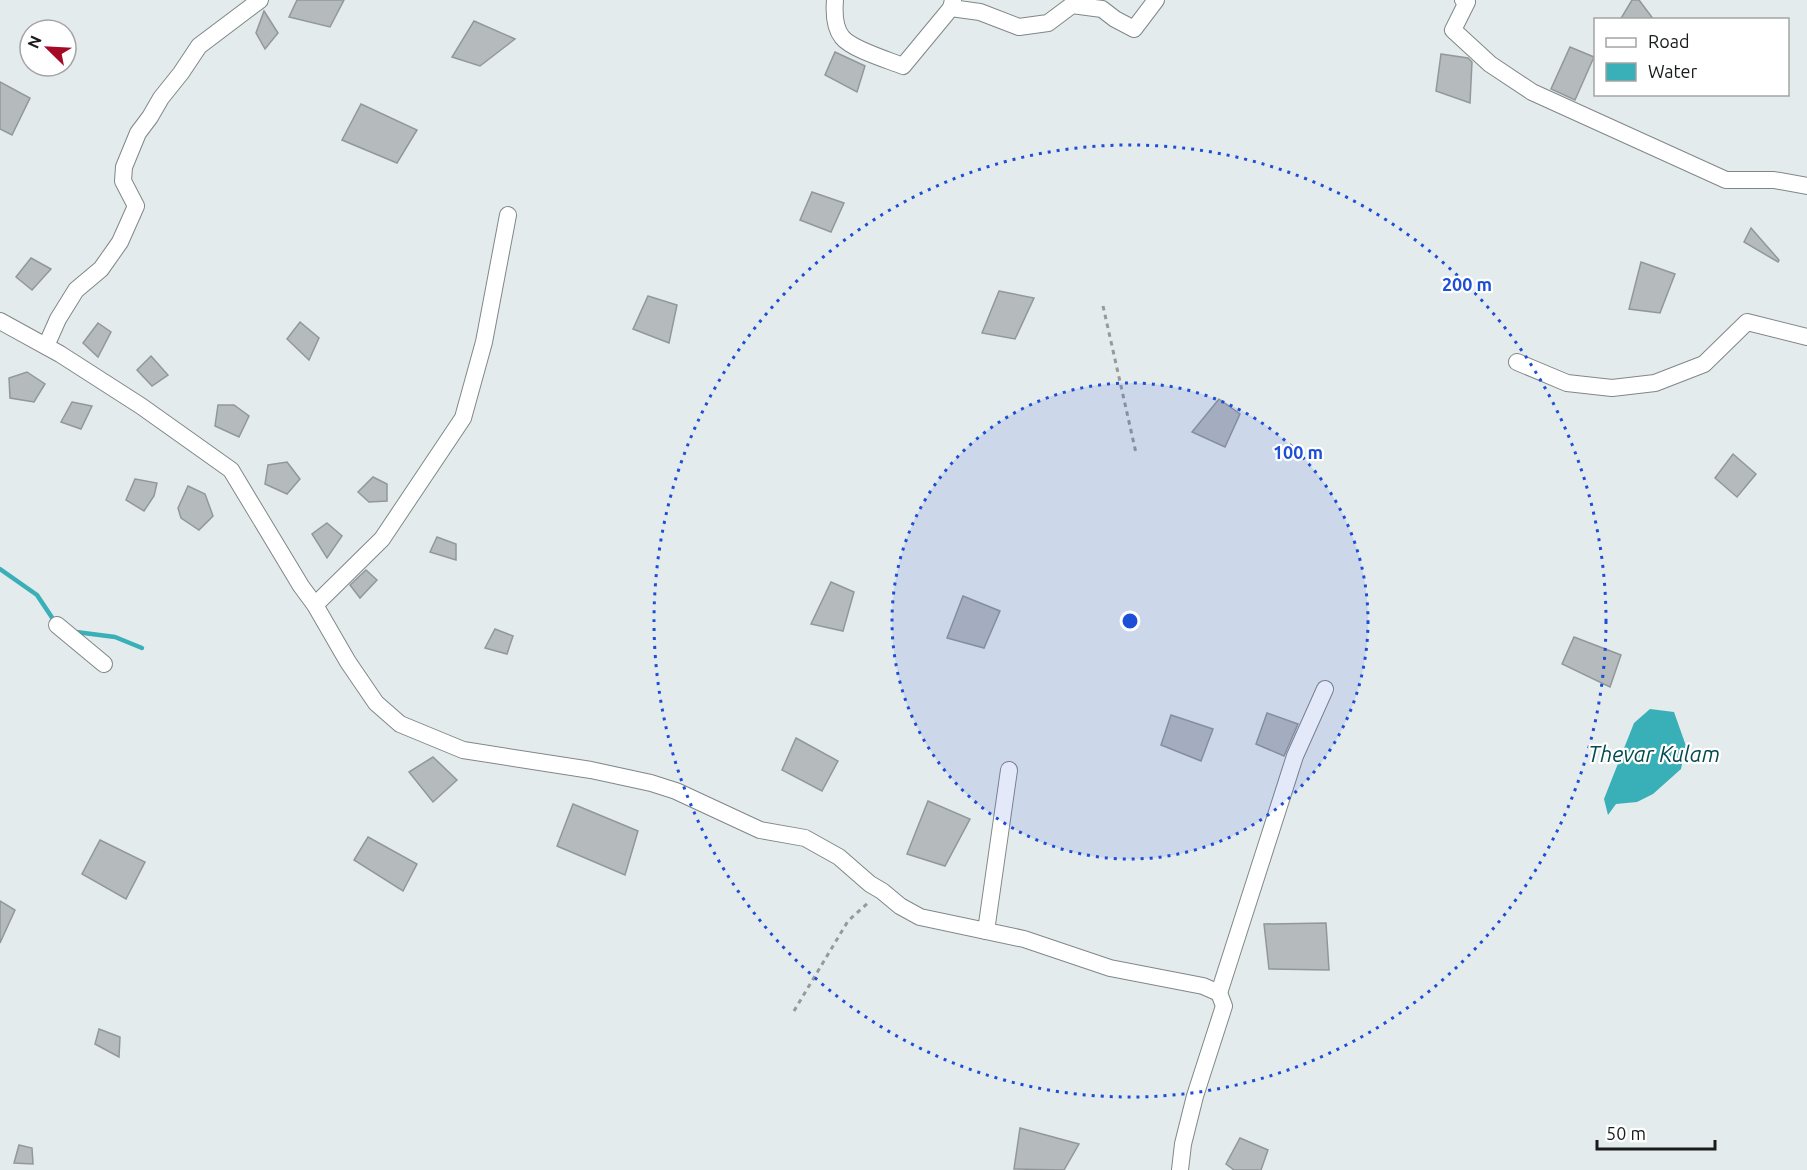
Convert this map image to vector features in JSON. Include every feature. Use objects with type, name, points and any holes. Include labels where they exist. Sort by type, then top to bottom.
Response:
[{"type":"street","points":[[46,346],[58,319],[76,290],[101,269],[120,242],[136,206],[123,180],[124,167],[138,133],[160,98],[199,46],[260,0]]},
{"type":"street","points":[[834,0],[834,18],[842,38],[864,51],[903,66],[952,4],[1019,27],[1048,23],[1071,5],[1102,9],[1134,29],[1156,0]]},
{"type":"street","points":[[1463,0],[1467,2],[1453,30],[1490,64],[1532,92],[1726,180],[1774,180],[1807,186]]},
{"type":"street","points":[[315,604],[381,539],[463,418],[484,342],[508,215]]},
{"type":"street","points":[[0,321],[46,346],[141,406],[231,470],[301,586],[315,604],[339,648],[376,703],[400,724],[463,750],[591,770],[676,791],[760,830],[805,838],[839,857],[900,906],[920,916],[1024,939],[1110,968],[1203,986],[1219,993]]},
{"type":"street","points":[[1517,362],[1567,383],[1612,388],[1654,383],[1704,364],[1747,322],[1807,337]]},
{"type":"street","points":[[57,625],[104,664]]},
{"type":"street","points":[[1180,1170],[1183,1144],[1195,1096],[1224,1006],[1219,993],[1295,756],[1325,688]]},
{"type":"street","points":[[986,931],[1009,771]]},
{"type":"path","points":[[1103,306],[1136,453]]},
{"type":"path","points":[[794,1011],[848,921],[882,891]]},
{"type":"water","name":"Thevar Kulam","points":[[1650,709],[1674,712],[1686,746],[1681,769],[1653,794],[1637,802],[1616,804],[1608,815],[1604,799],[1634,723]]},
{"type":"building","points":[[297,0],[344,0],[330,27],[289,17]]},
{"type":"building","points":[[1632,0],[1639,0],[1652,18],[1621,18]]},
{"type":"building","points":[[264,11],[278,33],[265,49],[256,33]]},
{"type":"building","points":[[474,21],[515,39],[480,66],[452,57]]},
{"type":"building","points":[[1570,47],[1594,57],[1575,100],[1551,89]]},
{"type":"building","points":[[835,52],[865,66],[857,92],[825,75]]},
{"type":"building","points":[[1441,54],[1468,58],[1472,62],[1470,103],[1436,91]]},
{"type":"building","points":[[0,82],[30,98],[12,135],[0,129]]},
{"type":"building","points":[[361,104],[417,130],[397,163],[342,140]]},
{"type":"building","points":[[812,192],[844,203],[831,232],[800,220]]},
{"type":"building","points":[[1751,228],[1779,260],[1778,262],[1744,242]]},
{"type":"building","points":[[31,258],[51,269],[32,290],[16,277]]},
{"type":"building","points":[[1641,262],[1675,274],[1660,313],[1629,309]]},
{"type":"building","points":[[999,291],[1034,298],[1015,339],[982,333]]},
{"type":"building","points":[[648,296],[677,305],[669,343],[633,329]]},
{"type":"building","points":[[300,322],[319,338],[309,360],[287,339]]},
{"type":"building","points":[[98,323],[111,332],[98,357],[83,343]]},
{"type":"building","points":[[151,356],[168,375],[152,386],[137,370]]},
{"type":"building","points":[[27,372],[45,384],[34,402],[10,398],[9,378]]},
{"type":"building","points":[[1219,399],[1240,414],[1225,447],[1192,432]]},
{"type":"building","points":[[72,402],[92,406],[81,429],[61,422]]},
{"type":"building","points":[[218,405],[234,405],[249,416],[239,437],[215,426]]},
{"type":"building","points":[[1733,454],[1756,474],[1737,497],[1715,478]]},
{"type":"building","points":[[287,462],[300,479],[287,494],[265,484],[268,465]]},
{"type":"building","points":[[373,477],[387,484],[387,501],[369,502],[358,492]]},
{"type":"building","points":[[135,479],[157,483],[154,496],[144,511],[126,500]]},
{"type":"building","points":[[188,486],[205,494],[213,516],[199,530],[181,518],[178,508]]},
{"type":"building","points":[[327,523],[342,536],[327,558],[312,534]]},
{"type":"building","points":[[437,537],[456,544],[456,560],[430,552]]},
{"type":"building","points":[[366,570],[377,580],[360,598],[350,585]]},
{"type":"building","points":[[831,582],[854,592],[843,631],[811,624]]},
{"type":"building","points":[[963,596],[1000,611],[984,648],[947,638]]},
{"type":"building","points":[[495,629],[513,636],[507,654],[485,648]]},
{"type":"building","points":[[1574,637],[1621,655],[1610,687],[1562,664]]},
{"type":"building","points":[[1267,713],[1298,724],[1284,756],[1256,744]]},
{"type":"building","points":[[1171,715],[1213,729],[1201,761],[1161,745]]},
{"type":"building","points":[[796,738],[838,761],[822,791],[782,770]]},
{"type":"building","points":[[433,757],[457,780],[433,802],[409,772]]},
{"type":"building","points":[[928,801],[970,819],[945,866],[907,854]]},
{"type":"building","points":[[573,804],[638,831],[625,875],[557,846]]},
{"type":"building","points":[[368,837],[417,864],[403,891],[354,860]]},
{"type":"building","points":[[100,840],[145,862],[126,899],[82,874]]},
{"type":"building","points":[[0,901],[15,910],[0,943]]},
{"type":"building","points":[[1326,923],[1329,970],[1269,969],[1264,924]]},
{"type":"building","points":[[99,1029],[120,1037],[119,1057],[95,1044]]},
{"type":"building","points":[[1020,1128],[1079,1144],[1064,1170],[1014,1169]]},
{"type":"building","points":[[1240,1138],[1268,1150],[1261,1170],[1234,1170],[1226,1164]]},
{"type":"building","points":[[19,1145],[32,1148],[33,1164],[14,1163]]},
{"type":"waterway","points":[[0,569],[37,595],[55,622]]},
{"type":"waterway","points":[[76,632],[115,637],[142,648]]}]
